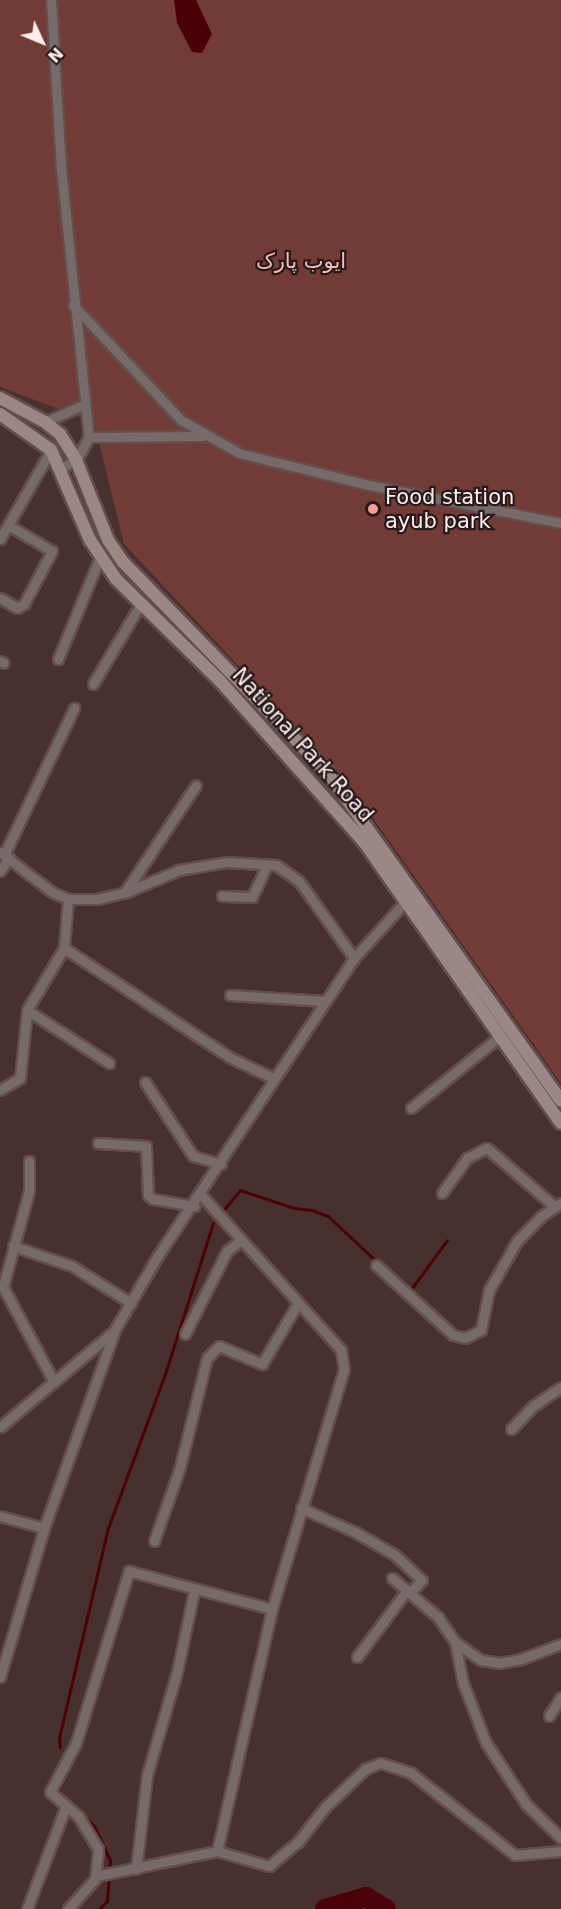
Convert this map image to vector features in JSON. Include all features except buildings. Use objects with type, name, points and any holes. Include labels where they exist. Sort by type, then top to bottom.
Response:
[{"type":"main road","name":"National Park Road","points":[[0,398],[45,422],[60,434],[76,460],[93,507],[123,562],[314,759],[355,807],[561,1101]]},
{"type":"main road","name":"National Park Road","points":[[0,414],[51,450],[100,557],[141,603],[222,682],[303,770],[364,842],[561,1123]]},
{"type":"main road","points":[[303,770],[314,759]]},
{"type":"main road","points":[[485,1017],[497,1008]]},
{"type":"street","points":[[51,0],[73,305],[89,437],[76,460],[61,468]]},
{"type":"street","points":[[73,305],[181,420],[205,436],[238,453],[364,484],[561,523]]},
{"type":"street","points":[[77,333],[90,325]]},
{"type":"street","points":[[45,422],[85,404]]},
{"type":"street","points":[[89,437],[205,436]]},
{"type":"street","points":[[0,539],[51,450]]},
{"type":"street","points":[[0,598],[17,608],[24,604],[52,551],[8,525]]},
{"type":"street","points":[[58,659],[100,557]]},
{"type":"street","points":[[93,684],[141,603]]},
{"type":"street","points":[[0,871],[4,855],[74,708]]},
{"type":"street","points":[[125,892],[196,784]]},
{"type":"street","points":[[4,855],[52,892],[68,899],[97,899],[125,892],[179,870],[227,862],[276,865],[299,881],[354,958]]},
{"type":"street","points":[[222,896],[252,897],[267,865]]},
{"type":"street","points":[[0,1090],[20,1078],[27,1010],[64,948],[68,899]]},
{"type":"street","points":[[0,1677],[44,1528],[114,1330],[201,1196],[273,1078],[354,958],[405,902]]},
{"type":"street","points":[[64,948],[229,1057],[273,1078]]},
{"type":"street","points":[[230,994],[325,1001]]},
{"type":"street","points":[[27,1010],[109,1063]]},
{"type":"street","points":[[411,1108],[499,1037]]},
{"type":"street","points":[[145,1082],[193,1156],[221,1164]]},
{"type":"street","points":[[98,1143],[146,1146],[148,1195],[153,1199],[194,1206]]},
{"type":"street","points":[[376,1265],[453,1335],[465,1338],[481,1330],[489,1290],[517,1241],[558,1205],[487,1149],[467,1158],[442,1193]]},
{"type":"street","points":[[29,1161],[28,1191],[3,1287],[54,1382]]},
{"type":"street","points":[[201,1196],[341,1350],[344,1369],[272,1609],[217,1851]]},
{"type":"street","points":[[185,1334],[227,1251],[241,1240]]},
{"type":"street","points":[[13,1246],[72,1266],[131,1303]]},
{"type":"street","points":[[154,1541],[180,1467],[207,1358],[219,1346],[262,1364],[298,1303]]},
{"type":"street","points":[[2,1423],[114,1330]]},
{"type":"street","points":[[511,1429],[533,1406],[561,1387]]},
{"type":"street","points":[[301,1508],[356,1532],[395,1555],[422,1580],[409,1591],[357,1657]]},
{"type":"street","points":[[0,1516],[44,1528]]},
{"type":"street","points":[[68,1909],[96,1876],[99,1857],[96,1840],[66,1806],[50,1792],[76,1743],[129,1571],[194,1591],[272,1609]]},
{"type":"street","points":[[392,1578],[438,1617],[455,1642],[481,1660],[499,1663],[521,1659],[561,1644]]},
{"type":"street","points":[[136,1869],[147,1775],[177,1672],[194,1591]]},
{"type":"street","points":[[455,1642],[463,1683],[486,1743],[526,1804],[561,1838]]},
{"type":"street","points":[[549,1716],[561,1696]]},
{"type":"street","points":[[96,1876],[217,1851],[269,1866],[298,1842],[325,1808],[365,1769],[381,1763],[411,1773],[515,1855],[561,1851]]},
{"type":"street","points":[[27,1909],[66,1806]]},
{"type":"green space","name":"ایوب پارک","points":[[0,0],[561,0],[561,1083],[346,780],[124,544],[94,422],[0,387]]},
{"type":"shaded area","points":[[174,0],[196,0],[212,34],[202,53],[192,52],[177,23]]},
{"type":"waterway","points":[[225,1208],[240,1190],[294,1208],[312,1210],[328,1216],[378,1263]]},
{"type":"waterway","points":[[60,1747],[59,1738],[108,1528],[166,1371],[213,1223]]},
{"type":"waterway","points":[[409,1292],[447,1240]]},
{"type":"waterway","points":[[65,1772],[58,1791],[94,1826],[110,1860],[107,1901],[99,1909]]},
{"type":"waterway","points":[[325,1909],[366,1897],[386,1909]]},
{"type":"place","name":"Food station ayub park","points":[[373,509]]}]
